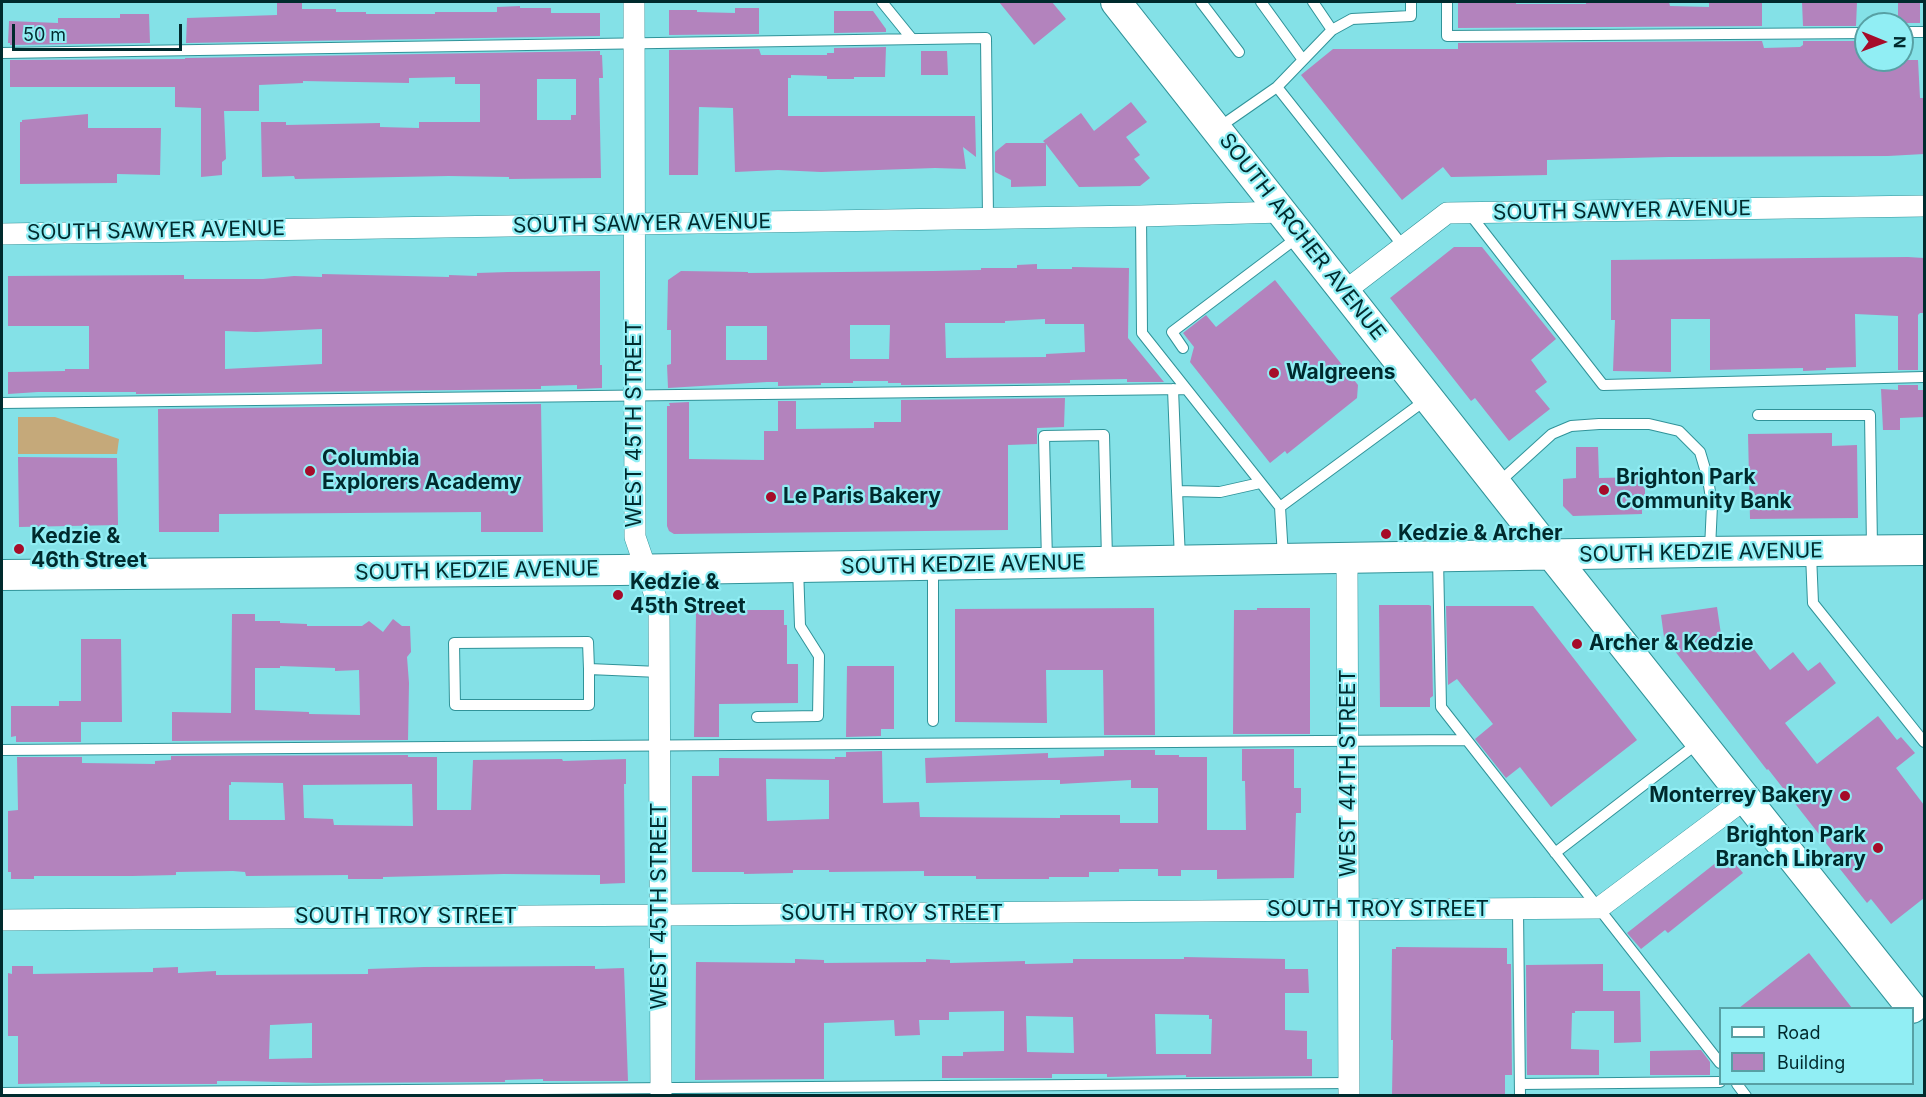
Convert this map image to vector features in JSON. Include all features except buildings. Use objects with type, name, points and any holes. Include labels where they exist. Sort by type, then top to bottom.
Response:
[{"type":"main road","name":"SOUTH ARCHER AVENUE","points":[[1116,2],[1910,1007]]},
{"type":"main road","name":"SOUTH KEDZIE AVENUE","points":[[2,575],[646,569],[1924,550]]},
{"type":"main road","name":"SOUTH ARCHER AVENUE","points":[[1914,1012],[1924,1024]]},
{"type":"street","name":"WEST 45TH STREET","points":[[634,2],[635,537],[659,607],[661,1092]]},
{"type":"street","name":"SOUTH SAWYER AVENUE","points":[[1345,291],[1447,213],[1924,206]]},
{"type":"street","name":"SOUTH SAWYER AVENUE","points":[[2,234],[1282,212]]},
{"type":"street","name":"WEST 44TH STREET","points":[[1347,559],[1349,1089]]},
{"type":"street","points":[[1599,908],[1746,798]]},
{"type":"street","name":"SOUTH TROY STREET","points":[[2,920],[1599,908]]},
{"type":"lane","points":[[882,2],[912,39]]},
{"type":"lane","points":[[1201,2],[1239,52]]},
{"type":"lane","points":[[1261,2],[1303,60]]},
{"type":"lane","points":[[1313,2],[1332,30]]},
{"type":"lane","points":[[1217,129],[1277,87],[1332,30],[1352,19],[1411,16],[1411,2]]},
{"type":"lane","points":[[1447,2],[1447,36],[1854,33]]},
{"type":"lane","points":[[2,53],[986,38],[988,218]]},
{"type":"lane","points":[[1277,87],[1403,246]]},
{"type":"lane","points":[[1469,213],[1603,385],[1924,377]]},
{"type":"lane","points":[[1141,216],[1142,333],[1280,507],[1283,560]]},
{"type":"lane","points":[[1183,348],[1172,332],[1301,235]]},
{"type":"lane","points":[[1173,389],[1180,561]]},
{"type":"lane","points":[[2,403],[1185,389]]},
{"type":"lane","points":[[1280,507],[1429,397]]},
{"type":"lane","points":[[1758,416],[1870,415],[1872,550]]},
{"type":"lane","points":[[1497,484],[1552,434],[1571,426],[1649,424],[1679,431],[1700,452],[1708,479],[1712,505],[1710,552]]},
{"type":"lane","points":[[1047,563],[1044,436],[1104,435],[1107,562]]},
{"type":"lane","points":[[1177,491],[1220,492],[1260,483]]},
{"type":"lane","points":[[1811,551],[1813,603],[1924,741]]},
{"type":"lane","points":[[1438,557],[1441,707],[1719,1062]]},
{"type":"lane","points":[[933,565],[933,721]]},
{"type":"lane","points":[[757,717],[818,716],[819,656],[800,626],[798,567]]},
{"type":"lane","points":[[588,642],[589,669],[589,705],[455,705],[454,643],[588,642]]},
{"type":"lane","points":[[589,669],[659,672]]},
{"type":"lane","points":[[2,750],[1466,740]]},
{"type":"lane","points":[[1555,853],[1701,741]]},
{"type":"lane","points":[[1518,909],[1520,1090],[1719,1082]]},
{"type":"lane","points":[[2,1093],[1349,1089]]},
{"type":"shaded area","points":[[18,417],[55,417],[119,439],[117,454],[18,454]]},
{"type":"place","name":"Walgreens","points":[[1274,373]]},
{"type":"place","name":"Columbia Explorers Academy","points":[[310,471]]},
{"type":"place","name":"Brighton Park Community Bank","points":[[1604,490]]},
{"type":"place","name":"Le Paris Bakery","points":[[771,497]]},
{"type":"place","name":"Kedzie & Archer","points":[[1386,534]]},
{"type":"place","name":"Kedzie & 46th Street","points":[[19,549]]},
{"type":"place","name":"Kedzie & 45th Street","points":[[618,595]]},
{"type":"place","name":"Archer & Kedzie","points":[[1577,644]]},
{"type":"place","name":"Monterrey Bakery","points":[[1845,796]]},
{"type":"place","name":"Brighton Park Branch Library","points":[[1878,848]]}]
